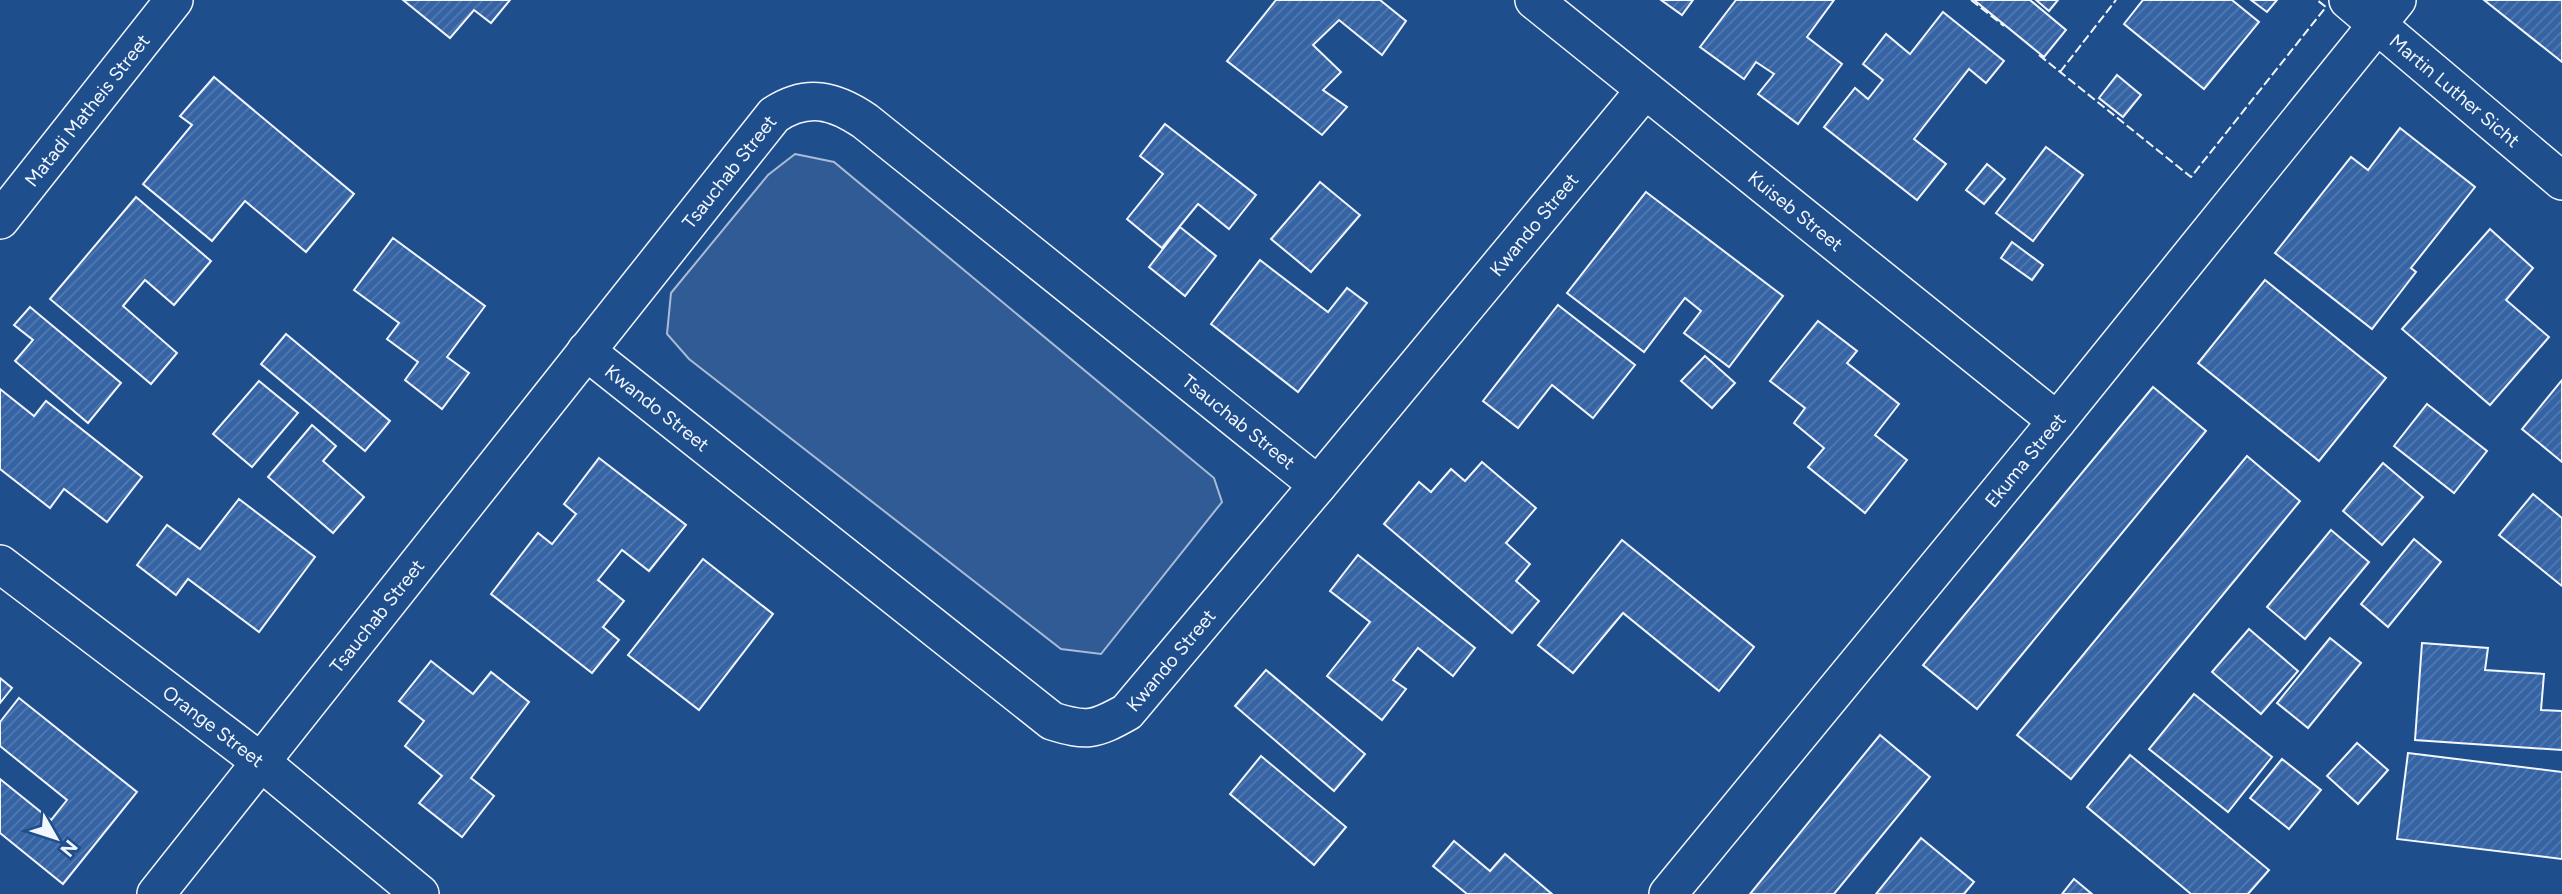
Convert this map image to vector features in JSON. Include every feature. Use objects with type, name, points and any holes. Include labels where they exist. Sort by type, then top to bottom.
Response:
[{"type":"street","name":"Matadi Matheis Street","points":[[0,220],[174,0]]},
{"type":"street","name":"Kuiseb Street","points":[[1534,0],[2057,421]]},
{"type":"street","name":"Martin Luther Sicht","points":[[2348,0],[2388,12],[2562,181]]},
{"type":"street","name":"Ekuma Street","points":[[1668,894],[2057,421],[2388,12]]},
{"type":"street","name":"Kwando Street","points":[[586,351],[1052,721],[1078,729],[1102,726],[1127,712],[1645,90]]},
{"type":"street","name":"Tsauchab Street","points":[[156,894],[774,115],[789,104],[814,101],[831,103],[849,110],[865,121],[1318,485]]},
{"type":"street","name":"Orange Street","points":[[0,564],[261,762],[420,894]]},
{"type":"shaded area","points":[[795,154],[834,162],[1214,478],[1222,502],[1101,654],[1061,649],[689,359],[667,334],[671,293],[768,175]]},
{"type":"building","points":[[403,0],[510,0],[491,23],[474,10],[450,38]]},
{"type":"building","points":[[1276,0],[1380,0],[1406,21],[1382,55],[1339,20],[1313,45],[1341,72],[1323,90],[1347,107],[1322,135],[1227,61]]},
{"type":"building","points":[[1661,0],[1693,0],[1682,15]]},
{"type":"building","points":[[1736,0],[1834,0],[1807,37],[1842,64],[1798,124],[1758,94],[1774,74],[1756,62],[1744,79],[1700,47]]},
{"type":"building","points":[[1974,0],[2030,0],[2066,30],[2044,57]]},
{"type":"building","points":[[2036,0],[2058,0],[2049,11]]},
{"type":"building","points":[[2143,0],[2232,0],[2259,22],[2204,89],[2124,24]]},
{"type":"building","points":[[2251,0],[2277,0],[2267,12]]},
{"type":"building","points":[[2484,0],[2562,0],[2562,62]]},
{"type":"building","points":[[1943,12],[2004,61],[1986,83],[1969,69],[1914,139],[1946,164],[1917,200],[1824,127],[1855,88],[1868,99],[1883,80],[1863,64],[1886,34],[1910,54]]},
{"type":"building","points":[[2117,75],[2141,95],[2123,117],[2099,98]]},
{"type":"building","points":[[214,77],[354,194],[306,252],[245,201],[212,241],[143,184],[192,125],[180,116]]},
{"type":"building","points":[[1165,124],[1256,195],[1229,229],[1198,204],[1162,248],[1127,219],[1163,174],[1140,156]]},
{"type":"building","points":[[2400,128],[2475,187],[2411,268],[2416,272],[2372,329],[2275,253],[2351,157],[2368,170]]},
{"type":"building","points":[[2046,147],[2083,175],[2033,241],[1996,213]]},
{"type":"building","points":[[1987,164],[2005,179],[1984,204],[1966,190]]},
{"type":"building","points":[[1320,182],[1360,215],[1311,272],[1271,239]]},
{"type":"building","points":[[1646,192],[1783,296],[1729,367],[1684,333],[1701,311],[1685,298],[1644,352],[1567,293]]},
{"type":"building","points":[[136,197],[211,261],[174,305],[145,280],[123,306],[177,353],[151,384],[50,299]]},
{"type":"building","points":[[1180,227],[1216,256],[1185,296],[1149,267]]},
{"type":"building","points":[[2490,229],[2533,268],[2506,300],[2549,337],[2490,405],[2402,329]]},
{"type":"building","points":[[393,238],[485,306],[447,357],[469,373],[442,409],[405,380],[418,362],[387,339],[399,323],[354,290]]},
{"type":"building","points":[[2012,242],[2043,265],[2032,280],[2001,258]]},
{"type":"building","points":[[1260,260],[1328,312],[1347,288],[1367,303],[1298,392],[1211,324]]},
{"type":"building","points":[[2265,280],[2386,378],[2319,461],[2198,363]]},
{"type":"building","points":[[1558,305],[1635,365],[1593,418],[1552,385],[1518,428],[1483,401]]},
{"type":"building","points":[[30,307],[121,383],[88,423],[15,361],[33,340],[14,325]]},
{"type":"building","points":[[1818,321],[1857,351],[1847,363],[1899,404],[1875,435],[1907,460],[1865,513],[1808,467],[1824,448],[1794,423],[1805,408],[1770,381]]},
{"type":"building","points":[[286,334],[390,421],[365,451],[261,364]]},
{"type":"building","points":[[1705,356],[1735,383],[1712,408],[1681,381]]},
{"type":"building","points":[[2562,380],[2562,462],[2522,429]]},
{"type":"building","points":[[259,381],[298,413],[252,467],[213,434]]},
{"type":"building","points":[[2153,387],[2206,431],[1977,709],[1923,665]]},
{"type":"building","points":[[0,389],[34,416],[46,401],[142,477],[107,522],[64,489],[50,508],[0,469]]},
{"type":"building","points":[[2427,404],[2487,451],[2454,493],[2394,446]]},
{"type":"building","points":[[312,425],[336,446],[323,461],[364,497],[333,533],[268,477]]},
{"type":"building","points":[[2247,456],[2300,501],[2071,779],[2017,735]]},
{"type":"building","points":[[599,458],[686,525],[649,571],[622,550],[598,580],[624,601],[603,627],[619,640],[592,673],[491,594],[538,533],[552,544],[576,514],[564,504]]},
{"type":"building","points":[[1482,462],[1536,508],[1506,543],[1530,564],[1516,581],[1539,601],[1512,633],[1384,524],[1419,482],[1431,492],[1451,469],[1465,481]]},
{"type":"building","points":[[2383,463],[2423,497],[2382,545],[2343,511]]},
{"type":"building","points":[[2533,494],[2562,518],[2562,586],[2499,535]]},
{"type":"building","points":[[239,499],[315,557],[259,632],[188,579],[176,595],[137,565],[167,525],[200,549]]},
{"type":"building","points":[[2331,530],[2369,562],[2305,639],[2267,607]]},
{"type":"building","points":[[2414,539],[2441,562],[2388,627],[2361,604]]},
{"type":"building","points":[[1622,540],[1754,647],[1719,691],[1623,613],[1573,673],[1538,645]]},
{"type":"building","points":[[1358,555],[1475,648],[1453,676],[1418,648],[1393,680],[1406,689],[1382,720],[1327,676],[1370,622],[1330,591]]},
{"type":"building","points":[[703,559],[773,614],[699,710],[628,655]]},
{"type":"building","points":[[2249,629],[2298,671],[2261,714],[2212,672]]},
{"type":"building","points":[[2330,638],[2361,663],[2308,728],[2277,703]]},
{"type":"building","points":[[2422,643],[2488,648],[2485,670],[2544,674],[2541,710],[2562,711],[2562,750],[2415,740]]},
{"type":"building","points":[[431,661],[473,694],[491,672],[529,702],[471,778],[494,796],[462,837],[419,803],[442,776],[405,746],[424,721],[399,701]]},
{"type":"building","points":[[1266,670],[1365,754],[1334,791],[1235,706]]},
{"type":"building","points":[[0,678],[12,688],[0,703]]},
{"type":"building","points":[[2194,694],[2272,757],[2228,812],[2149,749]]},
{"type":"building","points":[[19,698],[137,792],[63,884],[0,833],[0,779],[51,820],[67,800],[0,746],[0,722]]},
{"type":"building","points":[[1880,735],[1930,777],[1834,894],[1750,894]]},
{"type":"building","points":[[2357,743],[2388,770],[2358,804],[2327,776]]},
{"type":"building","points":[[2408,753],[2562,772],[2562,859],[2397,839]]},
{"type":"building","points":[[2130,755],[2269,870],[2248,894],[2191,894],[2087,807]]},
{"type":"building","points":[[1261,756],[1346,827],[1314,865],[1230,794]]},
{"type":"building","points":[[2282,759],[2321,790],[2289,829],[2250,798]]},
{"type":"building","points":[[1921,838],[1974,882],[1964,894],[1876,894]]},
{"type":"building","points":[[1454,841],[1490,871],[1505,854],[1552,894],[1467,894],[1433,866]]},
{"type":"building","points":[[2074,879],[2092,894],[2062,894]]},
{"type":"fence","points":[[1971,0],[2004,26]]},
{"type":"fence","points":[[2060,72],[2116,0]]},
{"type":"fence","points":[[2039,55],[2191,177],[2326,7],[2317,0]]}]
